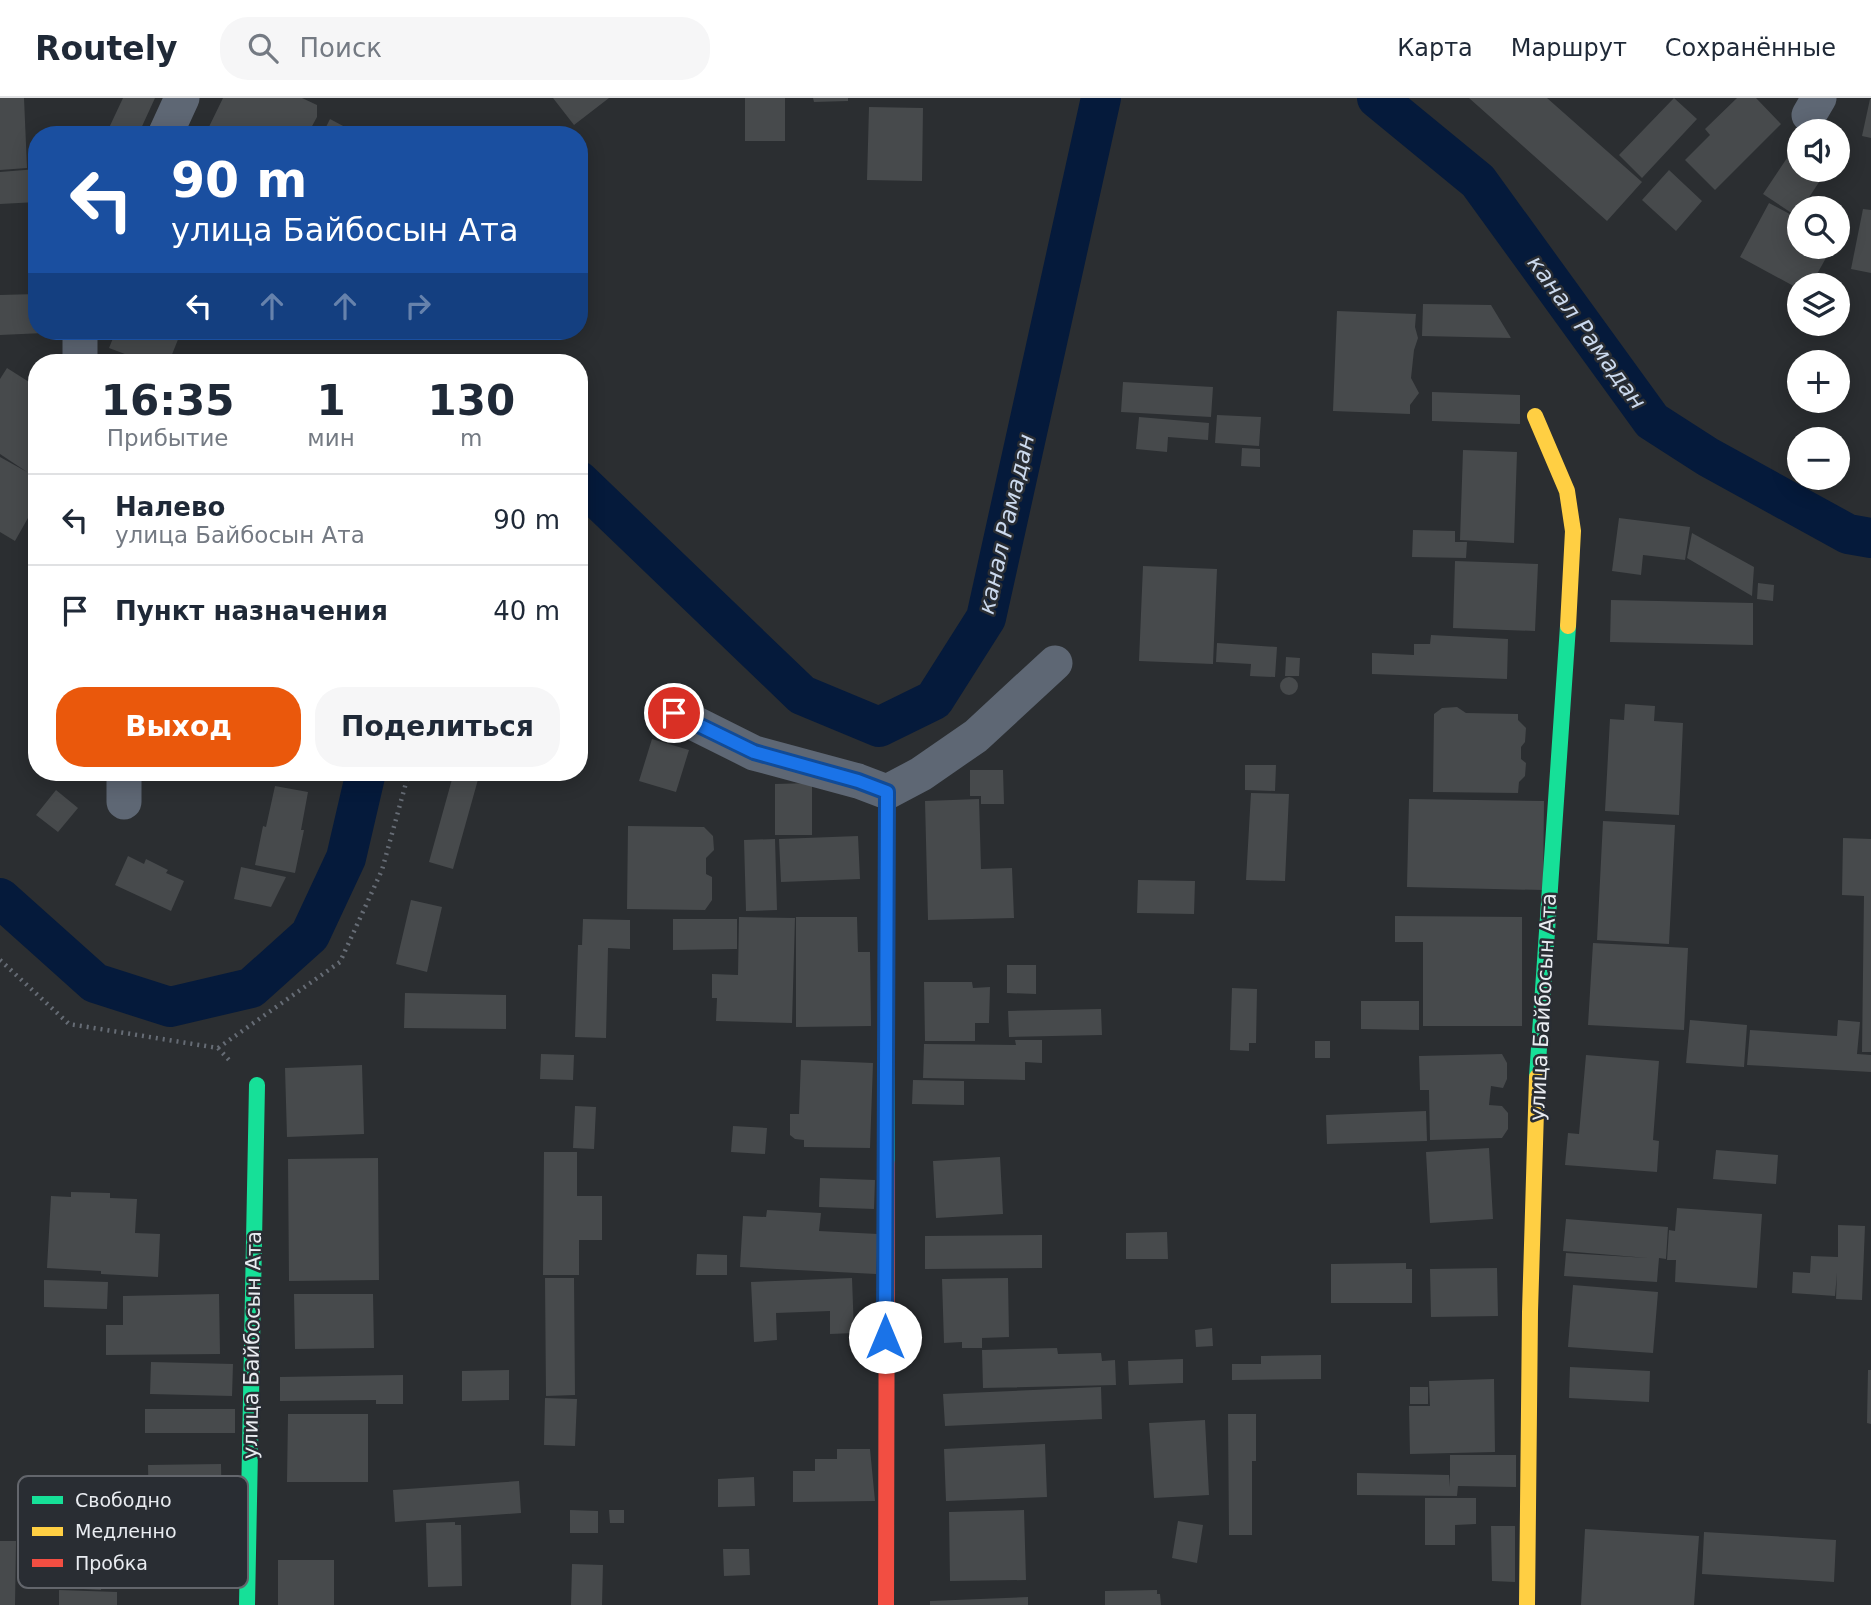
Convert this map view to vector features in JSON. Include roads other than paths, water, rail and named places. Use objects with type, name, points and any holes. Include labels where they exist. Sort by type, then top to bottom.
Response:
[{"type":"street","points":[[169,126],[182,98]]},
{"type":"street","name":"улица Байбосын Ата","points":[[1527,1605],[1530,1312],[1538,1046],[1561,741],[1573,531],[1567,491],[1535,416]]},
{"type":"street","points":[[674,713],[754,752],[858,781],[887,792],[921,774],[976,736],[1055,663]]},
{"type":"street","points":[[886,1605],[887,792]]},
{"type":"street","name":"улица Байбосын Ата","points":[[248,1553],[257,1085]]},
{"type":"waterway","name":"канал Рамадан","points":[[588,490],[802,695],[879,727],[934,700],[986,618],[1101,98]]},
{"type":"waterway","name":"канал Рамадан","points":[[1377,98],[1478,181],[1652,421],[1708,457],[1848,534],[1871,538]]},
{"type":"waterway","name":"канал Рамадан","points":[[0,898],[95,983],[170,1007],[251,988],[310,935],[346,858],[364,781]]}]
